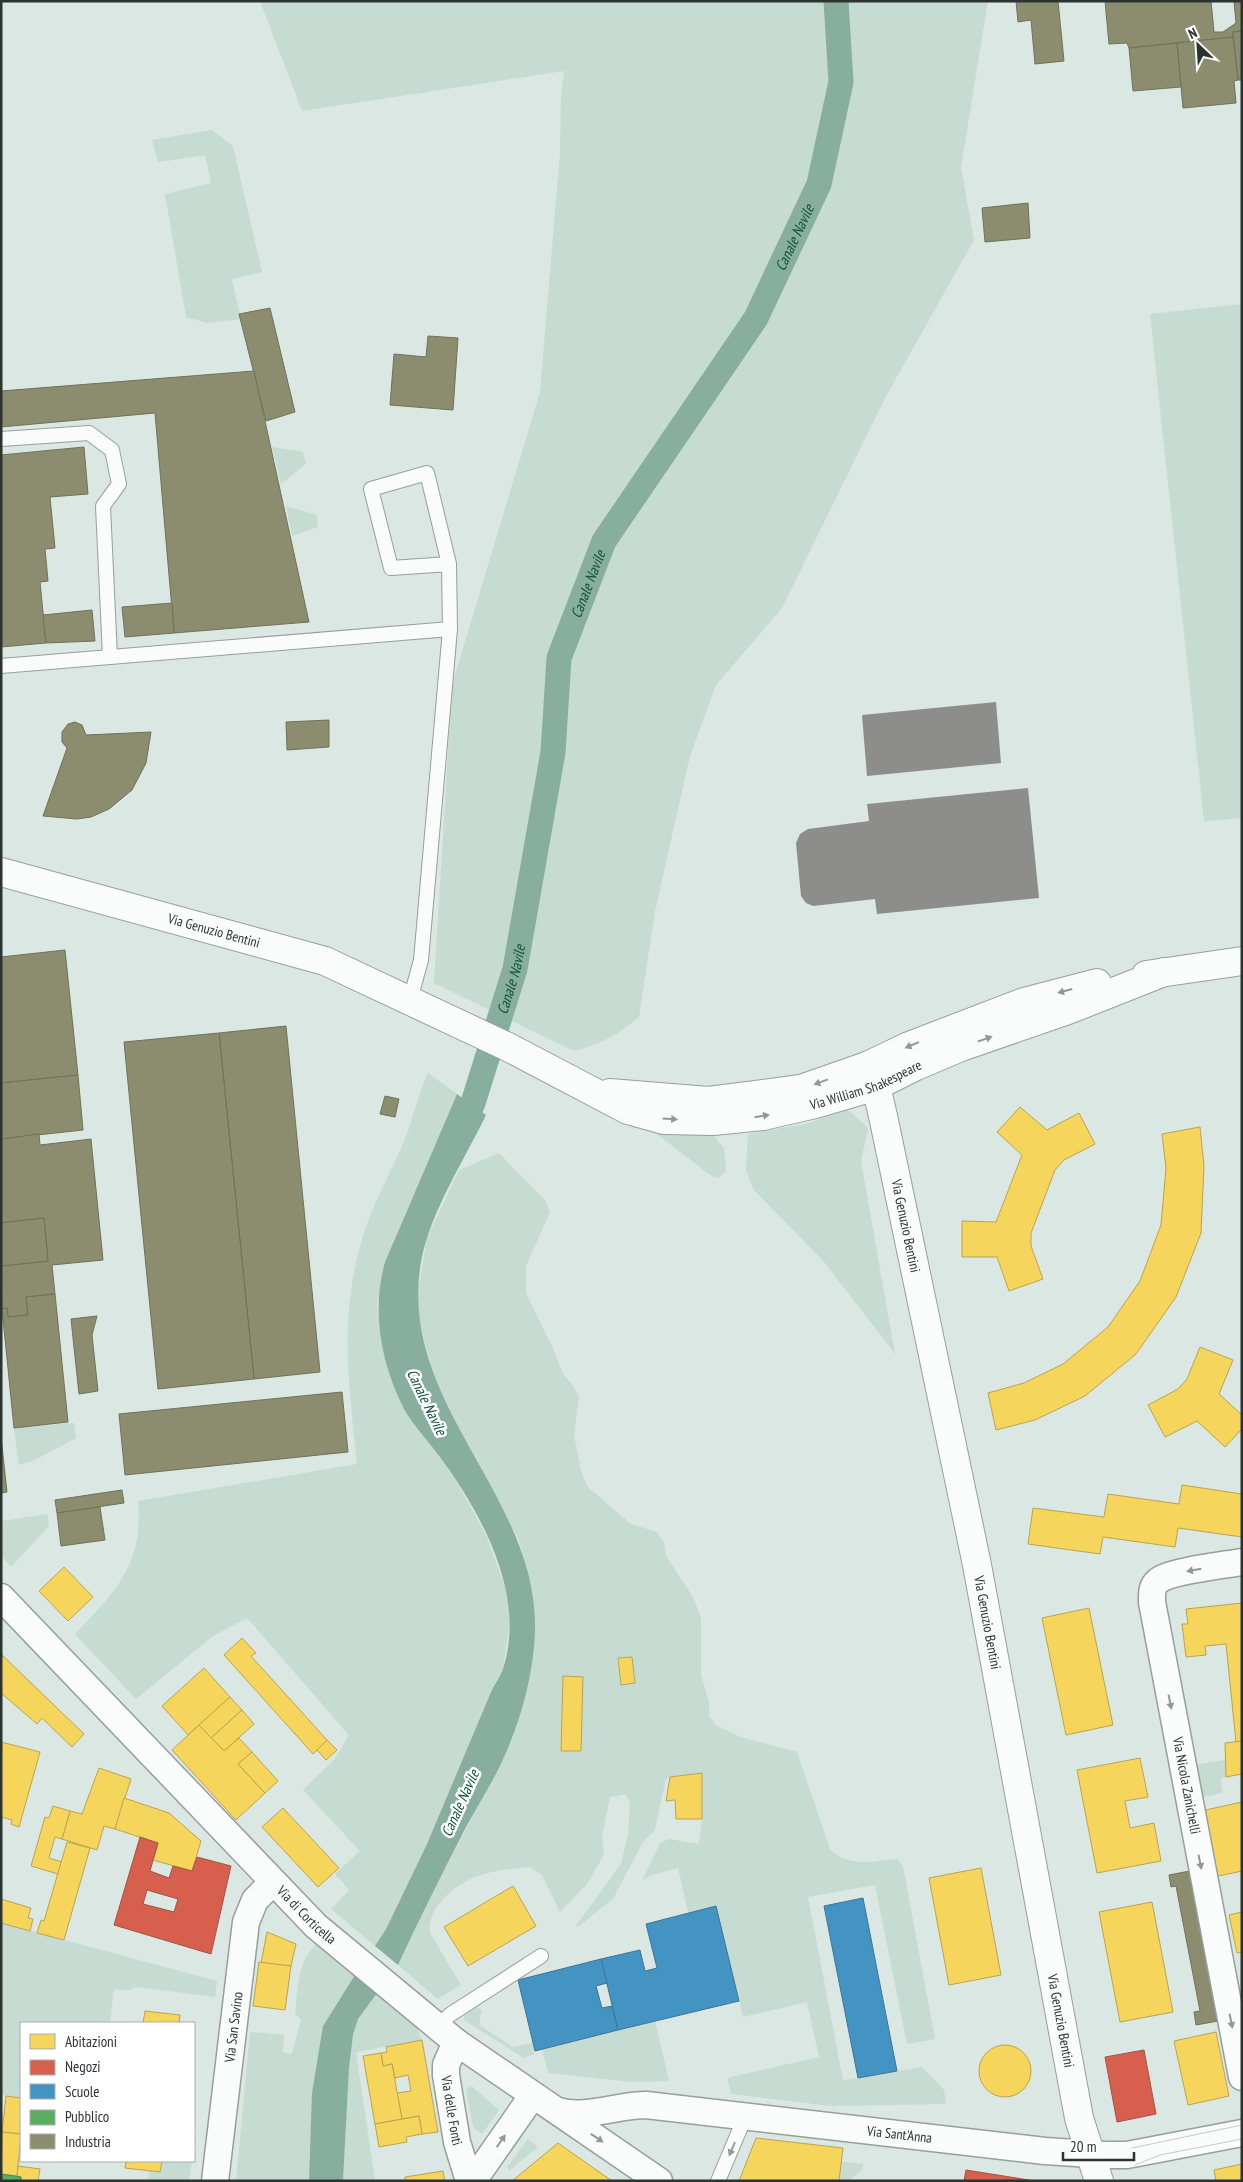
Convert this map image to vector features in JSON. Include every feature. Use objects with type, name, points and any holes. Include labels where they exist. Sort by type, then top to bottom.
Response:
[{"type":"main road","name":"Via Genuzio Bentini","points":[[1,872],[325,961],[416,1003]]},
{"type":"main road","name":"Via William Shakespeare","points":[[416,1003],[562,1074],[628,1110],[674,1120],[713,1121],[763,1116],[814,1104],[871,1076],[940,1033],[1024,1002],[1092,984],[1242,961]]},
{"type":"main road","name":"Via Genuzio Bentini","points":[[871,1076],[953,1444],[1079,2118],[1099,2181]]},
{"type":"street","name":"Via Nicola Zanichelli","points":[[1242,1562],[1171,1574],[1158,1580],[1152,1590],[1152,1602],[1242,2077]]},
{"type":"street","name":"Via di Corticella","points":[[1,1597],[215,1818],[316,1926],[438,2028],[660,2181]]},
{"type":"street","name":"Via San Savino","points":[[216,2181],[246,1922],[255,1900],[273,1882]]},
{"type":"street","name":"Via delle Fonti","points":[[438,2028],[446,2065],[457,2142],[469,2181]]},
{"type":"street","points":[[473,2181],[533,2095]]},
{"type":"street","name":"Via Sant'Anna","points":[[557,2110],[578,2114],[628,2105],[646,2105],[1090,2154],[1127,2155],[1242,2133]]},
{"type":"lane","points":[[1,439],[89,433],[112,450],[119,484],[103,506],[110,657]]},
{"type":"lane","points":[[416,1003],[450,629],[449,564],[427,473],[370,489],[391,568],[449,564]]},
{"type":"lane","points":[[1,666],[450,629]]},
{"type":"lane","points":[[438,2028],[451,2014],[541,1956]]},
{"type":"lane","points":[[718,2181],[745,2117]]},
{"type":"shaded area","points":[[260,1],[988,1],[961,167],[974,240],[885,398],[782,608],[716,685],[690,756],[655,911],[639,1017],[624,1029],[583,1049],[574,1051],[434,983],[452,685],[540,392],[560,153],[561,97],[564,71],[302,111]]},
{"type":"shaded area","points":[[212,130],[233,146],[262,272],[232,279],[241,319],[207,323],[186,317],[165,194],[211,183],[205,155],[158,162],[152,140]]},
{"type":"shaded area","points":[[1242,304],[1242,818],[1204,821],[1150,314]]},
{"type":"shaded area","points":[[272,447],[303,452],[306,464],[281,484]]},
{"type":"shaded area","points":[[286,506],[317,515],[318,527],[292,536]]},
{"type":"shaded area","points":[[428,1073],[457,1094],[395,1238],[377,1304],[382,1347],[388,1368],[406,1411],[446,1465],[486,1535],[505,1587],[510,1614],[503,1669],[491,1692],[427,1844],[386,1929],[375,1946],[331,1909],[349,1890],[335,1874],[360,1851],[303,1790],[334,1760],[349,1735],[247,1618],[213,1636],[136,1699],[75,1634],[115,1590],[132,1559],[139,1523],[138,1501],[357,1464],[348,1343],[352,1285],[367,1224],[404,1141]]},
{"type":"shaded area","points":[[848,1110],[868,1128],[861,1161],[895,1354],[825,1263],[754,1190],[746,1171],[748,1134],[805,1124]]},
{"type":"shaded area","points":[[654,1132],[713,1135],[724,1148],[726,1171],[719,1178],[713,1177]]},
{"type":"shaded area","points":[[499,1153],[545,1200],[550,1212],[526,1266],[526,1293],[553,1348],[563,1374],[579,1396],[574,1435],[582,1475],[588,1487],[631,1524],[657,1532],[664,1542],[666,1556],[693,1597],[701,1618],[701,1675],[709,1702],[709,1716],[716,1725],[740,1737],[797,1752],[830,1849],[837,1855],[845,1859],[861,1862],[897,1859],[903,1866],[935,2039],[907,2044],[875,1885],[808,1897],[843,2080],[922,2067],[944,2090],[946,2104],[830,2106],[731,2094],[727,2078],[819,2057],[807,2002],[743,2017],[716,1907],[688,1913],[678,1868],[651,1875],[642,1881],[660,1843],[669,1839],[699,1844],[702,1819],[702,1773],[666,1778],[655,1830],[643,1842],[613,1899],[579,1926],[575,1927],[621,1864],[628,1835],[630,1802],[625,1794],[610,1797],[602,1837],[604,1855],[586,1885],[560,1912],[542,1875],[530,1867],[480,1875],[458,1886],[448,1894],[439,1904],[431,1921],[430,1933],[461,1985],[438,1999],[398,1965],[430,1897],[501,1763],[515,1727],[535,1630],[532,1591],[519,1540],[464,1440],[443,1397],[432,1371],[419,1318],[417,1297],[427,1238],[459,1170]],"holes":[[[632,1657],[635,1683],[621,1685],[618,1659]]]},
{"type":"shaded area","points":[[74,1423],[76,1438],[35,1460],[19,1465],[14,1428]]},
{"type":"shaded area","points":[[48,1514],[49,1526],[11,1567],[1,1555],[1,1521]]},
{"type":"shaded area","points":[[1225,1760],[1226,1777],[1221,1778],[1222,1793],[1199,1798],[1193,1765]]},
{"type":"shaded area","points":[[1,1923],[217,1981],[215,1997],[136,1987],[129,1990],[114,1989],[110,2022],[20,2022],[20,2098],[1,2095]]},
{"type":"shaded area","points":[[318,1943],[355,1975],[323,2026],[309,2181],[236,2181],[250,2032],[284,2035],[283,2052],[292,2054],[301,2019],[295,2014],[302,1966],[311,1950]]},
{"type":"shaded area","points":[[377,1993],[416,2025],[422,2040],[356,2052],[375,2181],[343,2181],[349,2068],[353,2035],[358,2019]]},
{"type":"shaded area","points":[[476,2007],[482,2010],[479,2025],[513,2047],[533,2043],[534,2054],[524,2058],[464,2020],[464,2015]]},
{"type":"shaded area","points":[[655,2021],[669,2081],[631,2082],[548,2073],[542,2049]]},
{"type":"shaded area","points":[[471,2086],[499,2110],[482,2134],[473,2127],[466,2090]]},
{"type":"shaded area","points":[[528,2139],[538,2147],[509,2171],[507,2167]]},
{"type":"shaded area","points":[[162,2162],[192,2162],[189,2181],[148,2181],[149,2171],[160,2172]]},
{"type":"shaded area","points":[[842,2162],[863,2164],[863,2169],[849,2181],[839,2181]]},
{"type":"water","points":[[457,1094],[486,1115],[449,1187],[425,1243],[421,1262],[419,1313],[429,1360],[447,1405],[494,1491],[515,1535],[530,1581],[535,1630],[534,1647],[525,1699],[508,1748],[497,1772],[465,1829],[398,1965],[375,1946],[386,1929],[427,1844],[491,1692],[503,1669],[509,1642],[509,1615],[498,1561],[487,1535],[460,1486],[404,1409],[389,1374],[384,1355],[379,1318],[381,1281],[385,1262]]},
{"type":"water","points":[[355,1975],[377,1993],[358,2019],[353,2035],[349,2068],[343,2181],[309,2181],[312,2093],[323,2026]]},
{"type":"building: Abitazioni","points":[[1020,1107],[1047,1130],[1079,1113],[1095,1144],[1064,1160],[1055,1170],[1031,1233],[1031,1246],[1043,1279],[1009,1291],[997,1257],[962,1257],[962,1221],[996,1222],[1022,1155],[997,1132]]},
{"type":"building: Abitazioni","points":[[1200,1127],[1204,1166],[1201,1233],[1176,1297],[1136,1354],[1085,1396],[1035,1420],[996,1430],[988,1393],[1024,1383],[1063,1364],[1108,1327],[1140,1281],[1161,1225],[1166,1168],[1162,1134]]},
{"type":"building: Abitazioni","points":[[1200,1347],[1233,1360],[1219,1394],[1242,1415],[1242,1429],[1225,1447],[1197,1421],[1165,1437],[1148,1405],[1178,1389],[1187,1379]]},
{"type":"building: Abitazioni","points":[[1182,1485],[1242,1494],[1242,1537],[1178,1528],[1175,1547],[1103,1537],[1100,1554],[1028,1544],[1033,1508],[1104,1517],[1108,1494],[1179,1504]]},
{"type":"building: Abitazioni","points":[[64,1567],[93,1597],[68,1621],[39,1591]]},
{"type":"building: Abitazioni","points":[[1242,1603],[1242,1741],[1236,1742],[1226,1644],[1205,1646],[1206,1655],[1186,1657],[1182,1624],[1188,1624],[1186,1609]]},
{"type":"building: Abitazioni","points":[[1089,1608],[1113,1725],[1066,1735],[1042,1618]]},
{"type":"building: Abitazioni","points":[[242,1638],[256,1653],[251,1656],[327,1740],[313,1754],[224,1655]]},
{"type":"building: Abitazioni","points":[[1,1654],[84,1734],[72,1747],[42,1718],[37,1724],[1,1693]]},
{"type":"building: Abitazioni","points":[[632,1657],[635,1683],[621,1685],[618,1658]]},
{"type":"building: Abitazioni","points":[[204,1668],[230,1697],[188,1735],[162,1706]]},
{"type":"building: Abitazioni","points":[[563,1676],[583,1677],[581,1751],[561,1751]]},
{"type":"building: Abitazioni","points":[[230,1697],[242,1710],[211,1738],[199,1725]]},
{"type":"building: Abitazioni","points":[[242,1710],[254,1724],[224,1751],[211,1738]]},
{"type":"building: Abitazioni","points":[[199,1725],[224,1751],[239,1738],[252,1752],[238,1764],[265,1793],[236,1820],[172,1750]]},
{"type":"building: Abitazioni","points":[[327,1740],[337,1750],[326,1760],[317,1750]]},
{"type":"building: Abitazioni","points":[[1242,1741],[1242,1774],[1226,1777],[1225,1743]]},
{"type":"building: Abitazioni","points":[[1,1742],[40,1752],[19,1827],[11,1824],[12,1820],[1,1817]]},
{"type":"building: Abitazioni","points":[[252,1752],[278,1781],[265,1793],[238,1764]]},
{"type":"building: Abitazioni","points":[[1140,1758],[1148,1797],[1125,1801],[1130,1828],[1154,1823],[1161,1861],[1097,1873],[1077,1770]]},
{"type":"building: Abitazioni","points":[[99,1768],[131,1779],[115,1829],[104,1826],[97,1850],[62,1839],[70,1811],[82,1814]]},
{"type":"building: Abitazioni","points":[[702,1773],[702,1819],[676,1819],[675,1800],[666,1801],[670,1777]]},
{"type":"building: Abitazioni","points":[[124,1798],[169,1813],[201,1841],[192,1871],[153,1860],[158,1843],[115,1829]]},
{"type":"building: Abitazioni","points":[[1242,1802],[1242,1871],[1214,1877],[1201,1811]]},
{"type":"building: Abitazioni","points":[[53,1806],[70,1811],[62,1839],[55,1837],[49,1858],[62,1862],[58,1874],[31,1866],[45,1817],[49,1818]]},
{"type":"building: Abitazioni","points":[[283,1808],[339,1868],[318,1887],[262,1827]]},
{"type":"building: Abitazioni","points":[[67,1842],[90,1848],[64,1940],[37,1933],[41,1920],[44,1921]]},
{"type":"building: Abitazioni","points":[[981,1868],[1001,1975],[949,1985],[929,1878]]},
{"type":"building: Abitazioni","points":[[513,1886],[536,1926],[468,1966],[444,1927]]},
{"type":"building: Abitazioni","points":[[1,1899],[31,1908],[28,1918],[33,1919],[30,1931],[1,1923]]},
{"type":"building: Abitazioni","points":[[1152,1902],[1173,2012],[1120,2022],[1099,1912]]},
{"type":"building: Abitazioni","points":[[1242,1912],[1242,1952],[1237,1953],[1229,1915]]},
{"type":"building: Abitazioni","points":[[267,1932],[296,1944],[291,1966],[261,1963]]},
{"type":"building: Abitazioni","points":[[259,1962],[291,1966],[285,2010],[253,2006]]},
{"type":"building: Abitazioni","points":[[145,2011],[180,2015],[179,2022],[143,2022]]},
{"type":"building: Abitazioni","points":[[1216,2032],[1229,2096],[1188,2105],[1174,2041]]},
{"type":"building: Abitazioni","points":[[422,2040],[438,2132],[422,2134],[419,2116],[402,2119],[397,2093],[411,2091],[408,2075],[395,2078],[392,2064],[383,2066],[381,2053],[387,2052],[386,2047]]},
{"type":"building: Abitazioni","points":[[1005,2045],[1015,2047],[1023,2053],[1029,2061],[1031,2071],[1029,2081],[1023,2089],[1015,2095],[1005,2097],[995,2095],[987,2089],[981,2081],[979,2071],[981,2061],[987,2053],[995,2047]]},
{"type":"building: Abitazioni","points":[[381,2053],[383,2066],[392,2064],[402,2119],[375,2124],[363,2056]]},
{"type":"building: Abitazioni","points":[[6,2096],[20,2098],[20,2134],[2,2132]]},
{"type":"building: Abitazioni","points":[[419,2116],[422,2134],[406,2137],[407,2142],[379,2147],[375,2124]]},
{"type":"building: Abitazioni","points":[[2,2132],[20,2134],[17,2176],[1,2174]]},
{"type":"building: Abitazioni","points":[[756,2138],[843,2148],[839,2181],[739,2181]]},
{"type":"building: Abitazioni","points":[[558,2143],[612,2181],[512,2181]]},
{"type":"building: Abitazioni","points":[[126,2162],[162,2162],[160,2172],[125,2168]]},
{"type":"building: Abitazioni","points":[[1242,2164],[1242,2181],[1216,2181],[1214,2170]]},
{"type":"building: Abitazioni","points":[[18,2166],[40,2169],[38,2181],[21,2181],[21,2177],[17,2176]]},
{"type":"building: Abitazioni","points":[[443,2171],[445,2181],[405,2181],[405,2177]]},
{"type":"building: Negozi","points":[[140,1837],[158,1843],[150,1871],[169,1878],[173,1866],[192,1871],[197,1857],[231,1866],[211,1954],[114,1925]],"holes":[[[147,1890],[178,1899],[174,1912],[143,1904]]]},
{"type":"building: Negozi","points":[[1144,2050],[1156,2114],[1117,2122],[1105,2057]]},
{"type":"building: Negozi","points":[[966,2170],[1035,2181],[964,2181]]},
{"type":"building: Scuole","points":[[863,1898],[897,2071],[858,2078],[824,1906]]},
{"type":"building: Scuole","points":[[716,1906],[739,2001],[618,2030],[601,1959],[640,1950],[645,1971],[657,1968],[646,1924]]},
{"type":"building: Scuole","points":[[601,1959],[607,1983],[596,1986],[602,2008],[612,2006],[618,2030],[535,2051],[518,1980]]},
{"type":"building: Pubblico","points":[[1,2174],[21,2177],[21,2181],[1,2181]]},
{"type":"building: Industria","points":[[1016,1],[1058,1],[1064,61],[1035,64],[1031,20],[1018,22]]},
{"type":"building: Industria","points":[[1105,1],[1211,1],[1214,32],[1223,32],[1236,23],[1234,1],[1242,1],[1242,31],[1233,32],[1233,37],[1129,48],[1127,43],[1109,44]]},
{"type":"building: Industria","points":[[1242,31],[1242,80],[1238,80],[1233,32]]},
{"type":"building: Industria","points":[[1233,37],[1238,80],[1234,81],[1236,103],[1183,108],[1177,43]]},
{"type":"building: Industria","points":[[1177,43],[1181,87],[1133,91],[1129,48]]},
{"type":"building: Industria","points":[[1028,203],[1030,238],[985,242],[982,208]]},
{"type":"building: Industria","points":[[270,308],[295,412],[266,421],[239,314]]},
{"type":"building: Industria","points":[[428,336],[458,338],[453,410],[390,405],[394,354],[426,357]]},
{"type":"building: Industria","points":[[254,371],[309,622],[174,633],[155,413],[1,427],[1,391]]},
{"type":"building: Industria","points":[[84,447],[88,494],[50,497],[55,548],[45,549],[48,581],[40,582],[46,643],[1,647],[1,455]]},
{"type":"building: Industria","points":[[172,603],[174,633],[125,637],[122,607]]},
{"type":"building: Industria","points":[[92,610],[95,641],[46,643],[43,615]]},
{"type":"building: Industria","points":[[329,720],[329,747],[287,750],[286,722]]},
{"type":"building: Industria","points":[[75,722],[82,725],[86,735],[151,732],[146,763],[132,790],[109,809],[91,817],[77,819],[43,816],[67,748],[62,742],[62,732],[68,724]]},
{"type":"building: Industria","points":[[65,950],[78,1075],[1,1083],[1,957]]},
{"type":"building: Industria","points":[[286,1026],[320,1372],[254,1379],[219,1033]]},
{"type":"building: Industria","points":[[219,1033],[254,1379],[158,1389],[124,1042]]},
{"type":"building: Industria","points":[[78,1075],[83,1130],[1,1139],[1,1083]]},
{"type":"building: Industria","points":[[385,1096],[399,1099],[395,1117],[380,1114]]},
{"type":"building: Industria","points":[[39,1134],[40,1145],[91,1139],[103,1260],[52,1265],[55,1294],[26,1297],[28,1315],[8,1317],[7,1308],[2,1309],[1,1266],[48,1261],[44,1218],[1,1223],[1,1139]]},
{"type":"building: Industria","points":[[44,1218],[48,1261],[1,1266],[1,1223]]},
{"type":"building: Industria","points":[[55,1294],[68,1422],[14,1428],[2,1309],[7,1308],[8,1317],[28,1315],[26,1297]]},
{"type":"building: Industria","points":[[97,1316],[92,1335],[98,1391],[79,1394],[71,1319]]},
{"type":"building: Industria","points":[[342,1392],[348,1452],[125,1475],[119,1414]]},
{"type":"building: Industria","points":[[1,1437],[7,1492],[1,1493]]},
{"type":"building: Industria","points":[[122,1490],[124,1503],[57,1513],[55,1500]]},
{"type":"building: Industria","points":[[100,1507],[105,1540],[61,1546],[57,1513]]},
{"type":"building: Industria","points":[[1190,1871],[1218,2021],[1196,2025],[1194,2012],[1200,2011],[1176,1886],[1171,1887],[1169,1875]]},
{"type":"building: Altro","points":[[996,702],[1001,763],[867,776],[862,715]]},
{"type":"building: Altro","points":[[1028,788],[1039,898],[877,914],[875,899],[813,906],[806,903],[801,896],[796,843],[800,834],[808,829],[869,821],[867,804]]},
{"type":"waterway","name":"Canale Navile","points":[[457,1136],[473,1103],[515,969],[553,752],[559,658],[604,541],[756,318],[819,184],[841,82],[836,1]]},
{"type":"tram line","points":[[1132,2148],[1242,2125]]},
{"type":"tram line","points":[[1135,2165],[1160,2155],[1242,2139]]}]
